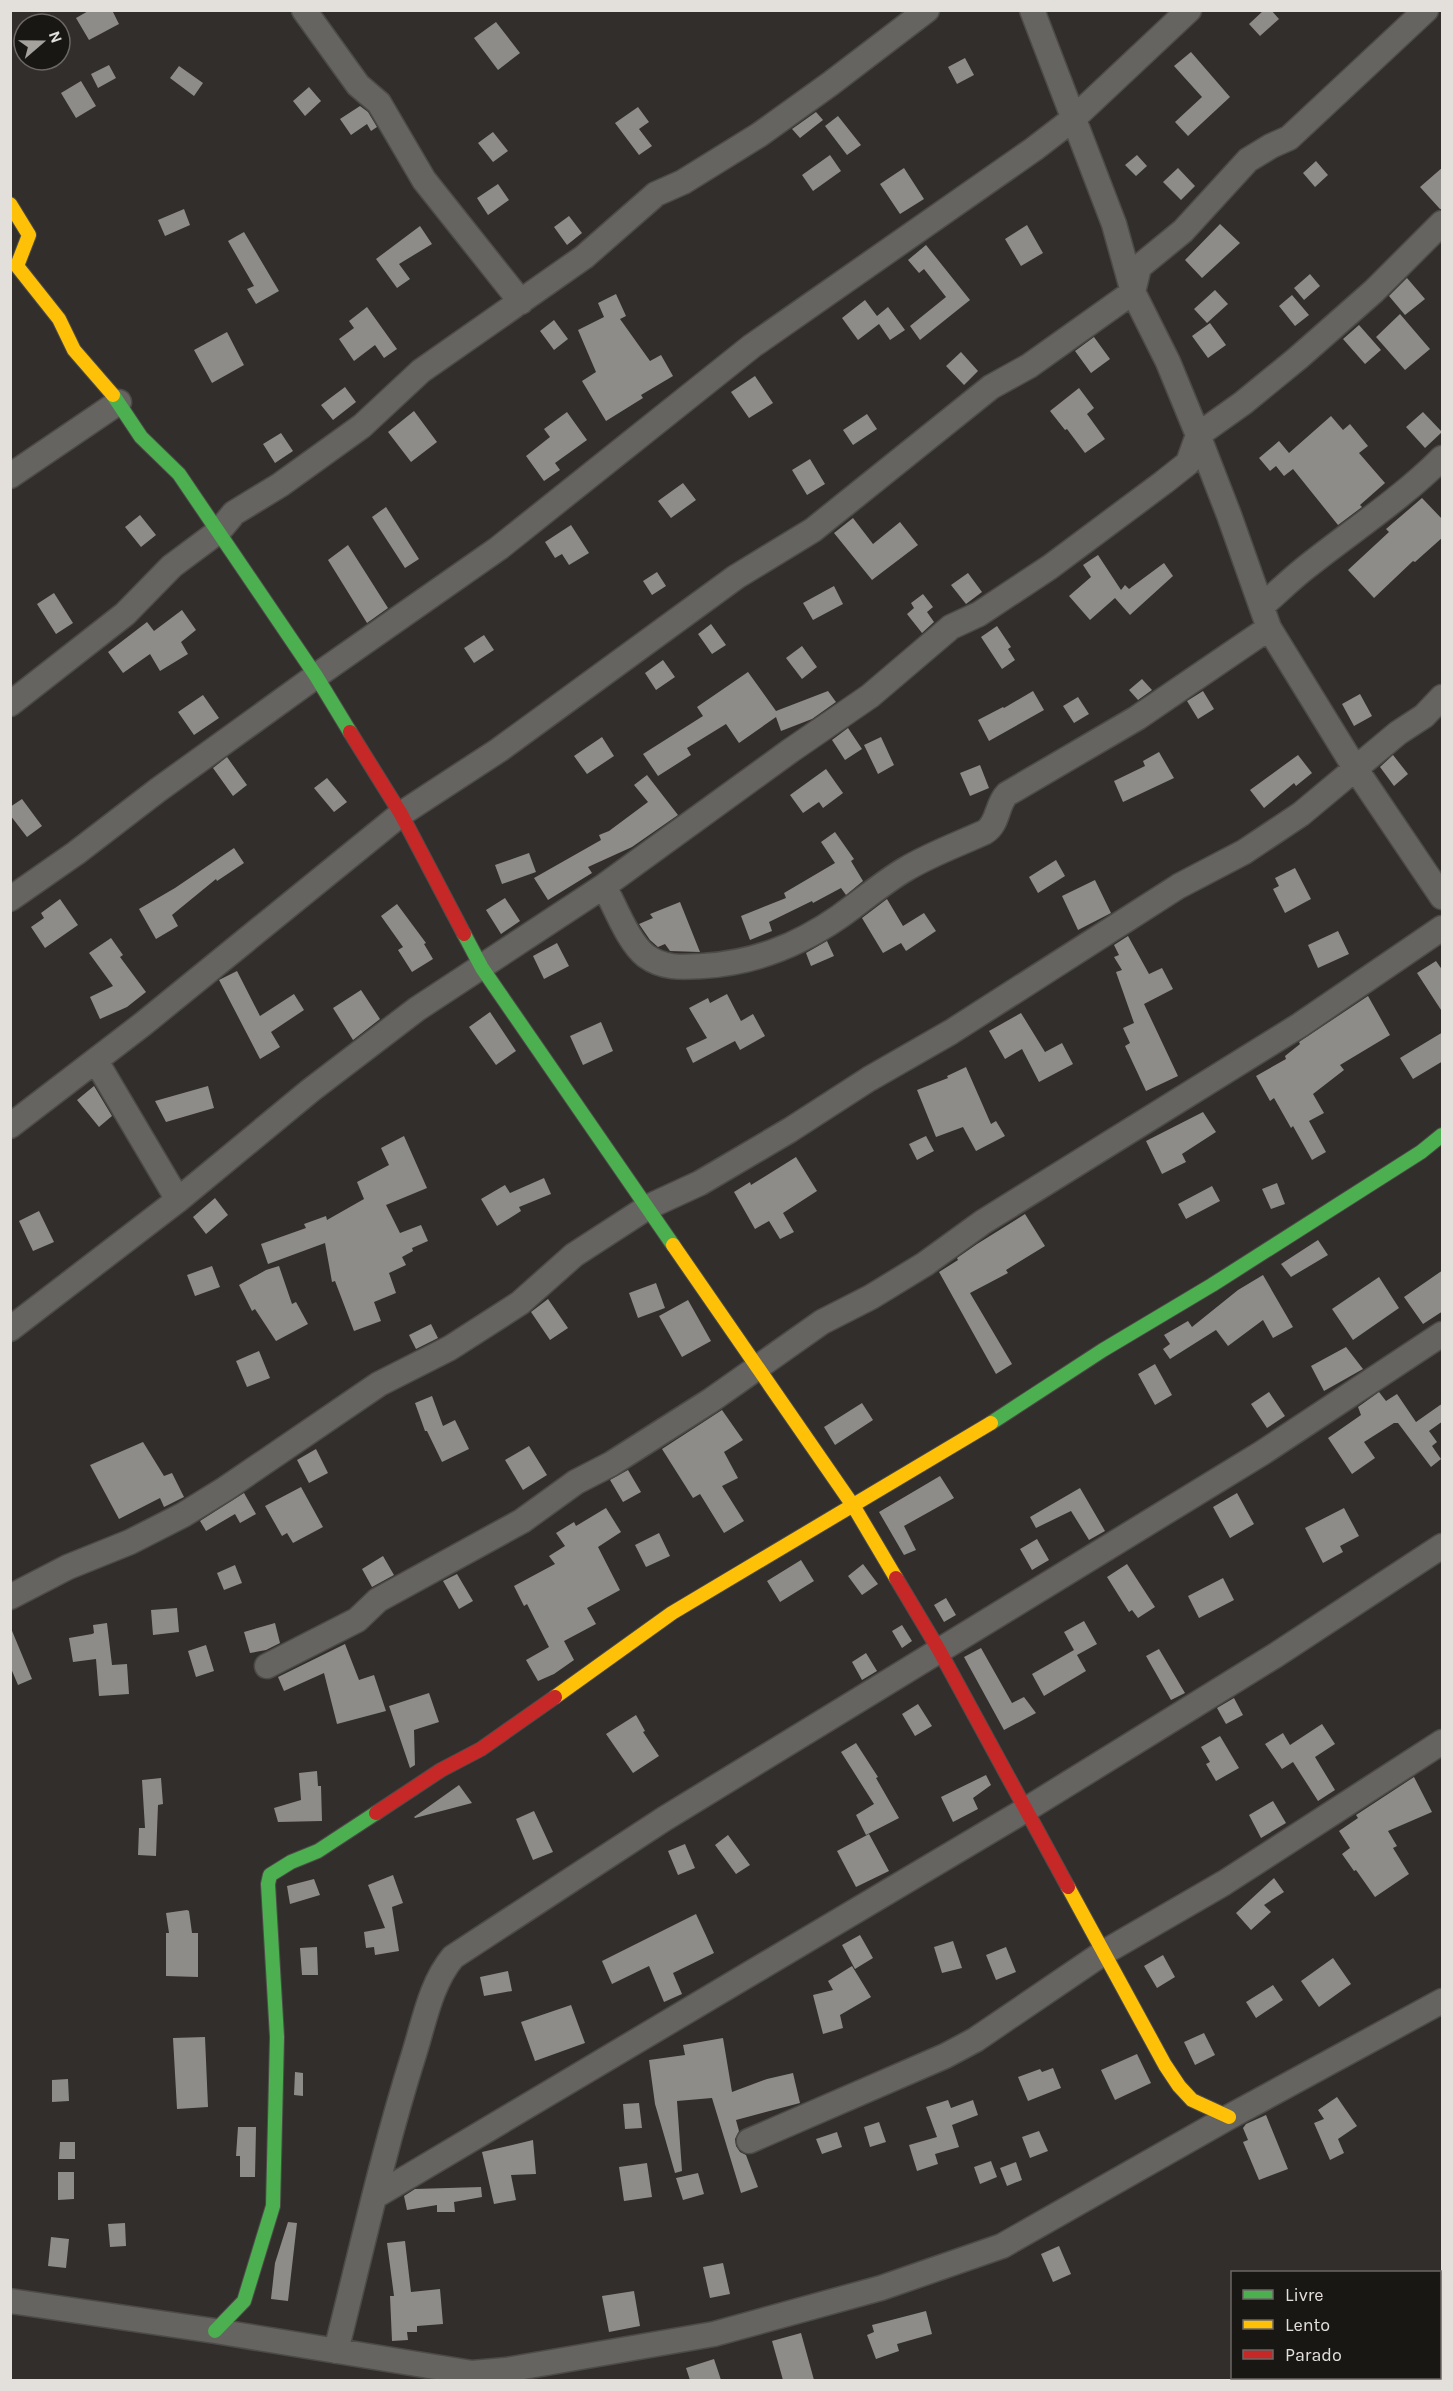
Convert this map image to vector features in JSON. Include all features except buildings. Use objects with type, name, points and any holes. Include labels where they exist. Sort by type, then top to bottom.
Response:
[{"type":"street","points":[[304,10],[358,85],[379,103],[424,180],[521,302]]},
{"type":"street","points":[[10,704],[125,614],[172,566],[219,531],[234,513],[280,485],[362,426],[421,371],[584,257],[656,194],[683,182],[759,135],[927,10]]},
{"type":"street","points":[[1032,10],[1114,225],[1133,292],[1168,362],[1198,435],[1265,617],[1355,768],[1443,897]]},
{"type":"street","points":[[10,899],[316,676],[499,548],[752,346],[1034,149],[1073,119],[1188,10]]},
{"type":"street","points":[[10,1126],[96,1061],[402,814],[499,750],[736,577],[813,530],[991,387],[1029,366],[1133,292],[1139,267],[1183,231],[1248,160],[1289,138],[1426,10]]},
{"type":"street","points":[[10,204],[29,235],[14,268],[58,319],[74,350],[119,402],[141,437],[179,474],[316,676],[402,814],[482,968],[854,1506],[939,1650],[1165,2065],[1192,2100],[1229,2117]]},
{"type":"street","points":[[10,1329],[178,1200],[311,1090],[417,1010],[604,886],[870,696],[951,627],[979,614],[1096,534],[1188,463],[1198,435],[1243,403],[1298,358],[1374,291],[1443,223]]},
{"type":"street","points":[[10,477],[119,402]]},
{"type":"street","points":[[604,886],[637,948],[659,963],[670,967],[734,964],[767,955],[839,917],[907,868],[985,832],[995,823],[1002,801],[1007,794],[1137,718],[1265,617],[1304,569],[1366,524],[1423,478],[1443,458]]},
{"type":"street","points":[[10,1598],[68,1567],[130,1542],[200,1505],[379,1384],[450,1348],[520,1303],[574,1255],[648,1207],[700,1183],[790,1130],[869,1079],[951,1032],[1179,886],[1244,852],[1300,814],[1398,733],[1424,716],[1443,697]]},
{"type":"street","points":[[267,1666],[357,1620],[378,1600],[522,1521],[576,1482],[621,1458],[822,1322],[871,1298],[983,1222],[1300,1025],[1443,928]]},
{"type":"street","points":[[96,1061],[178,1200]]},
{"type":"street","points":[[215,2331],[244,2301],[273,2205],[277,2037],[268,1884],[270,1875],[276,1869],[325,1847],[441,1770],[481,1749],[672,1613],[979,1431],[1103,1350],[1212,1285],[1421,1152],[1443,1135]]},
{"type":"street","points":[[336,2351],[394,2119],[431,2000],[444,1968],[453,1957],[664,1820],[1262,1453],[1443,1334]]},
{"type":"street","points":[[374,2197],[1027,1809],[1276,1654],[1443,1546]]},
{"type":"street","points":[[749,2141],[945,2056],[975,2040],[1103,1953],[1224,1883],[1443,1742]]},
{"type":"street","points":[[10,2301],[215,2331],[472,2373],[506,2370],[714,2334],[881,2288],[1002,2246],[1229,2117],[1443,2001]]},
{"type":"street","points":[[1192,2100],[1193,2138]]},
{"type":"traffic: fast","points":[[113,395],[141,437],[179,474],[316,676],[350,732]]},
{"type":"traffic: fast","points":[[464,934],[482,968],[673,1245]]},
{"type":"traffic: fast","points":[[991,1423],[1103,1350],[1212,1285],[1421,1152],[1442,1135]]},
{"type":"traffic: fast","points":[[215,2331],[244,2301],[273,2206],[277,2037],[268,1884],[270,1875],[291,1862],[318,1851],[376,1813]]},
{"type":"traffic: slow","points":[[10,204],[29,235],[17,266],[59,319],[74,350],[113,395]]},
{"type":"traffic: slow","points":[[673,1245],[854,1507],[896,1578]]},
{"type":"traffic: slow","points":[[555,1697],[672,1613],[991,1423]]},
{"type":"traffic: slow","points":[[1068,1887],[1165,2065],[1179,2086],[1192,2100],[1229,2117]]},
{"type":"traffic: jam","points":[[350,732],[401,814],[464,934]]},
{"type":"traffic: jam","points":[[896,1578],[939,1650],[1068,1887]]},
{"type":"traffic: jam","points":[[376,1813],[441,1770],[481,1749],[555,1697]]}]
